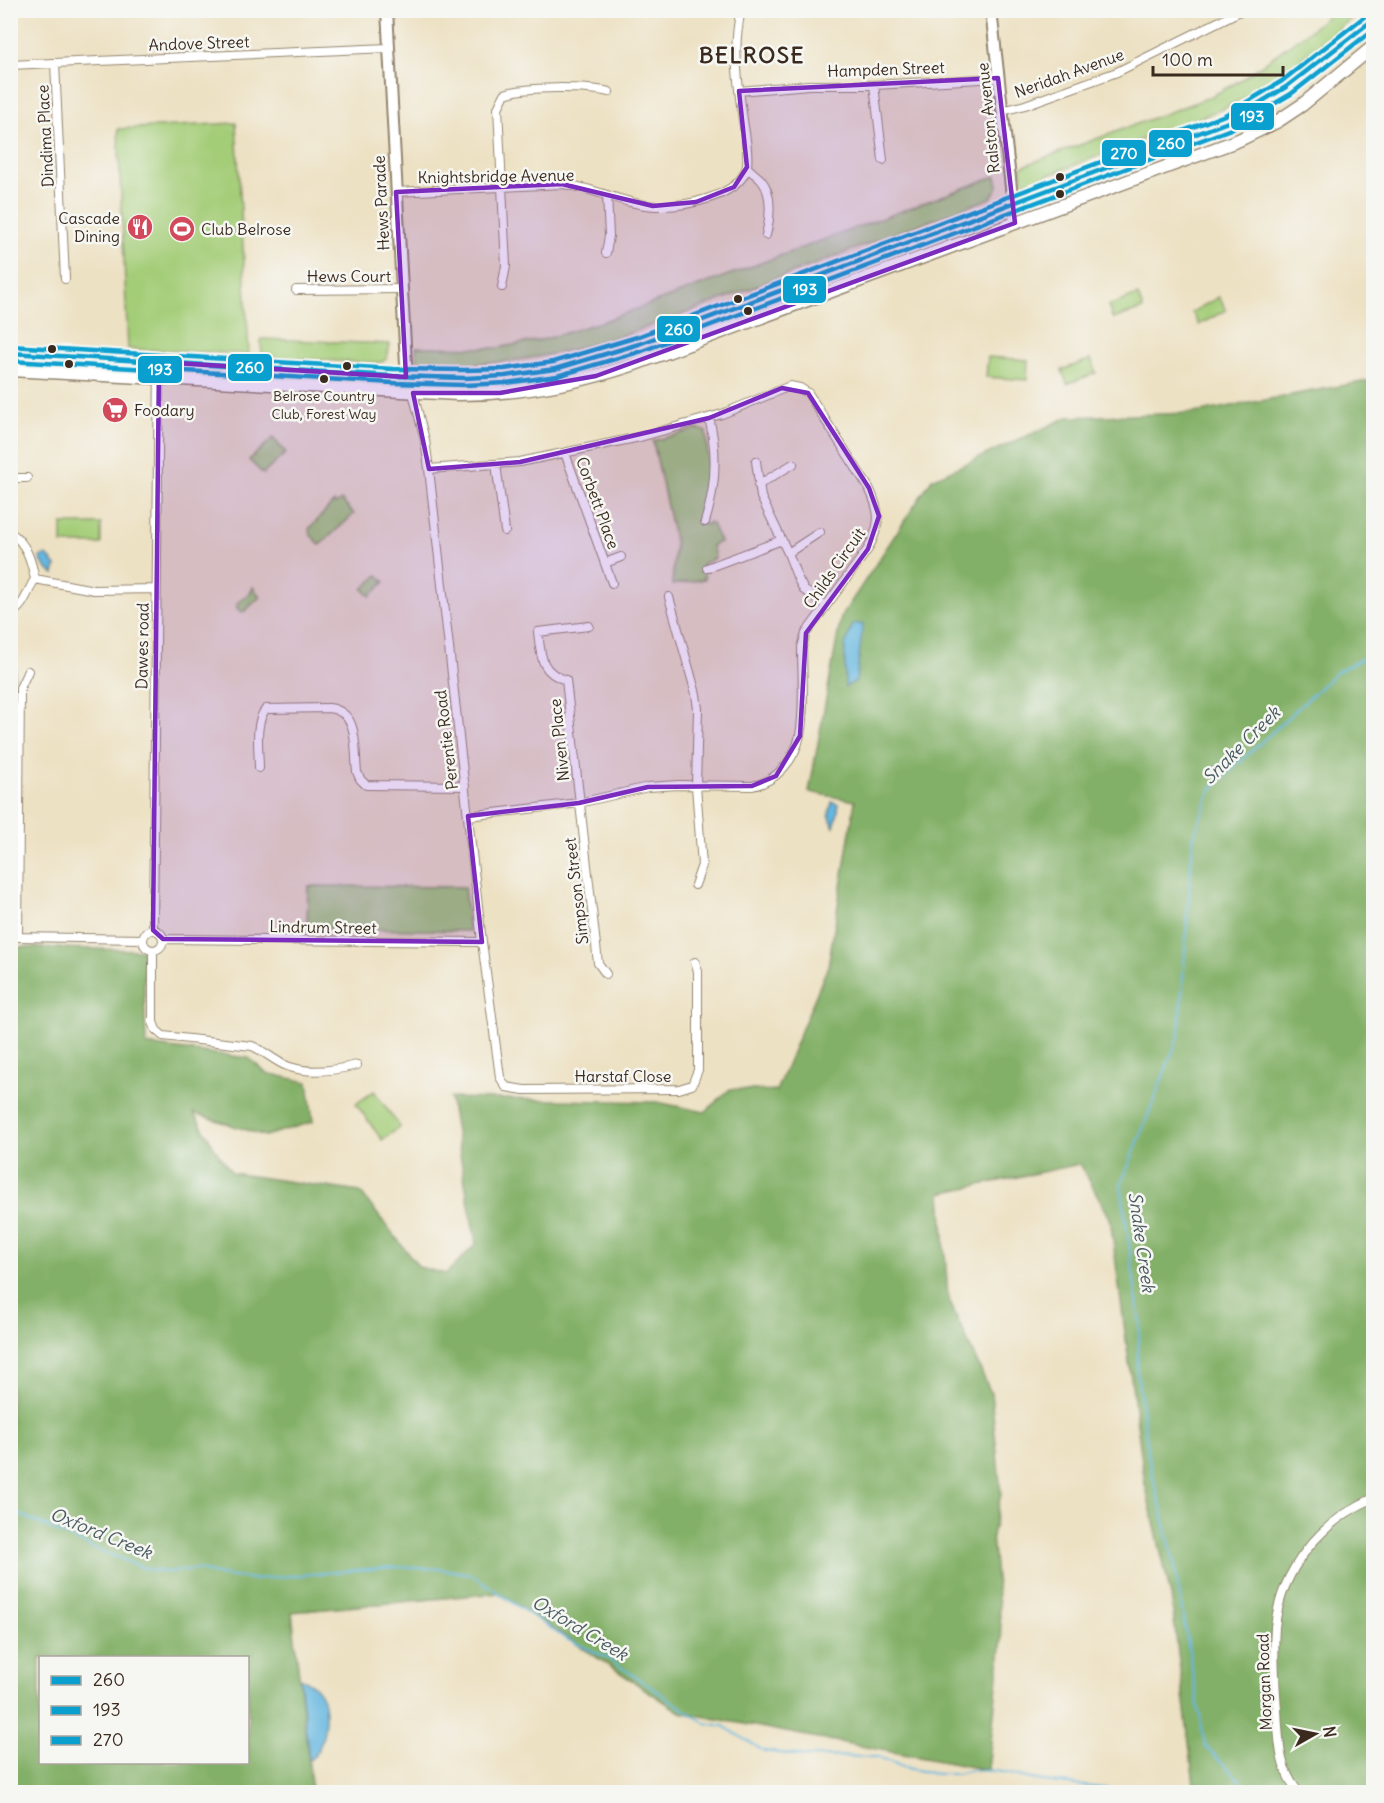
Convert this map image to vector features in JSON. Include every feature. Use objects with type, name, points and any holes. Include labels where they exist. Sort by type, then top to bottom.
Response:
[{"type":"main road","points":[[10,353],[408,377],[465,378],[555,369],[661,336],[1228,122],[1252,110],[1305,76],[1374,19]]},
{"type":"main road","points":[[10,370],[413,393],[500,393],[539,388],[596,376],[632,365],[1239,140],[1278,121],[1302,105],[1374,46]]},
{"type":"street","name":"Hews Parade","points":[[387,10],[401,289],[408,377],[413,393]]},
{"type":"street","points":[[741,10],[735,50],[747,167],[763,182],[770,200],[766,235]]},
{"type":"street","name":"Ralston Avenue","points":[[990,10],[1015,223]]},
{"type":"street","name":"Neridah Avenue","points":[[1002,111],[1117,72],[1242,10]]},
{"type":"street","name":"Andove Street","points":[[10,65],[388,48]]},
{"type":"street","name":"Dindima Place","points":[[55,63],[65,279]]},
{"type":"street","name":"Hampden Street","points":[[739,91],[809,84],[874,85],[998,78]]},
{"type":"street","points":[[874,85],[883,160]]},
{"type":"street","points":[[502,286],[506,266],[498,108],[505,94],[521,91],[592,88],[609,92]]},
{"type":"street","name":"Knightsbridge Avenue","points":[[396,192],[562,184],[579,186],[653,206],[675,206],[696,202],[735,187],[747,167]]},
{"type":"street","points":[[606,253],[609,237],[607,195]]},
{"type":"street","name":"Hews Court","points":[[296,290],[401,289]]},
{"type":"street","name":"Dawes road","points":[[153,930],[159,362]]},
{"type":"street","name":"Childs Circuit","points":[[429,468],[520,462],[640,437],[722,414],[790,386],[808,393],[869,488],[879,516],[875,536],[868,549],[806,633],[802,647],[800,736],[785,766],[776,776],[764,784],[752,786],[648,787],[579,803],[468,816]]},
{"type":"street","name":"Perentie Road","points":[[413,393],[425,440],[429,468],[482,942],[500,1077],[503,1084]]},
{"type":"street","points":[[705,522],[714,488],[715,446],[709,418]]},
{"type":"street","name":"Corbett Place","points":[[565,453],[612,583]]},
{"type":"street","points":[[756,461],[761,497],[798,579],[804,590],[825,605]]},
{"type":"street","points":[[496,464],[505,531]]},
{"type":"street","points":[[758,485],[794,464]]},
{"type":"street","points":[[10,478],[27,478]]},
{"type":"street","points":[[10,532],[24,544],[30,556],[35,579],[21,606],[10,613]]},
{"type":"street","points":[[788,553],[820,532]]},
{"type":"street","points":[[707,568],[782,540]]},
{"type":"street","name":"Corbett Place","points":[[605,562],[621,557]]},
{"type":"street","points":[[35,579],[94,590],[156,589]]},
{"type":"street","points":[[669,597],[696,694],[698,710],[696,786],[702,865],[695,885]]},
{"type":"street","name":"Niven Place","points":[[579,803],[566,680],[554,677],[541,662],[538,632],[589,626]]},
{"type":"street","points":[[28,671],[20,688],[18,937],[143,939]]},
{"type":"street","points":[[259,768],[261,714],[266,710],[329,708],[339,710],[352,723],[357,771],[360,779],[366,784],[465,786]]},
{"type":"street","name":"Simpson Street","points":[[579,803],[598,963],[606,974]]},
{"type":"street","points":[[153,930],[160,933],[164,939],[158,948],[153,950],[146,947],[143,939],[147,931],[153,930]]},
{"type":"street","name":"Lindrum Street","points":[[164,939],[482,942]]},
{"type":"street","points":[[153,950],[153,1022],[156,1030],[163,1036],[252,1046],[263,1050],[289,1067],[301,1069],[340,1070],[357,1065]]},
{"type":"street","name":"Harstaf Close","points":[[503,1084],[511,1089],[545,1090],[679,1089],[692,1085],[698,1070],[698,971],[695,962]]},
{"type":"street","name":"Morgan Road","points":[[1299,1792],[1286,1772],[1280,1747],[1275,1671],[1275,1626],[1279,1606],[1294,1568],[1312,1543],[1331,1524],[1374,1498]]},
{"type":"highlighted area","points":[[998,78],[1015,223],[596,376],[500,393],[413,393],[429,469],[520,462],[709,418],[782,388],[808,393],[869,488],[879,516],[868,549],[806,633],[800,736],[776,776],[752,786],[648,787],[579,803],[468,816],[482,942],[163,939],[153,930],[159,362],[406,377],[396,192],[562,184],[653,206],[696,202],[734,187],[747,167],[739,91]]},
{"type":"green space","points":[[1333,11],[1360,11],[1273,83],[1225,108],[1030,182],[1024,182],[1020,167],[1210,97],[1239,81]]},
{"type":"green space","name":"Club Belrose","points":[[236,123],[249,354],[128,349],[118,129]]},
{"type":"green space","points":[[996,176],[998,186],[991,198],[654,325],[582,347],[509,361],[450,365],[417,361],[416,347],[497,348],[546,339],[607,320]]},
{"type":"green space","points":[[1138,295],[1143,309],[1113,319],[1108,306]]},
{"type":"green space","points":[[1219,297],[1226,310],[1199,325],[1192,312]]},
{"type":"green space","points":[[261,339],[390,344],[387,358],[375,363],[262,357]]},
{"type":"green space","points":[[988,357],[1028,360],[1027,380],[986,377]]},
{"type":"green space","points":[[1091,359],[1096,373],[1067,384],[1062,370]]},
{"type":"green space","points":[[1373,380],[1373,1792],[1195,1792],[1171,1596],[1145,1484],[1110,1218],[1080,1164],[941,1193],[948,1298],[991,1393],[1001,1494],[992,1536],[1002,1638],[988,1770],[680,1712],[499,1593],[292,1612],[312,1792],[11,1792],[11,947],[143,950],[146,1045],[249,1058],[266,1073],[308,1082],[313,1122],[265,1136],[194,1113],[232,1173],[360,1192],[419,1267],[446,1274],[476,1244],[450,1098],[657,1102],[705,1112],[730,1089],[776,1091],[828,966],[855,801],[809,792],[841,617],[932,479],[1068,417],[1194,413]]},
{"type":"green space","points":[[697,429],[706,431],[708,466],[702,510],[698,521],[707,525],[709,522],[712,524],[720,542],[712,545],[715,558],[702,564],[705,579],[672,585],[675,543],[653,441]]},
{"type":"green space","points":[[273,438],[286,453],[263,474],[249,460]]},
{"type":"green space","points":[[341,500],[354,514],[320,545],[310,534],[309,529],[334,502],[336,504]]},
{"type":"green space","points":[[62,524],[101,524],[101,544],[62,544]]},
{"type":"green space","points":[[378,575],[385,582],[370,596],[363,589]]},
{"type":"green space","points":[[253,587],[260,597],[245,611],[240,612],[237,603],[251,592]]},
{"type":"green space","points":[[10,657],[15,657],[11,853]]},
{"type":"green space","points":[[308,886],[464,887],[469,931],[307,928]]},
{"type":"green space","points":[[374,1091],[400,1127],[382,1140],[356,1104]]},
{"type":"water","points":[[47,555],[56,566],[54,574],[45,567],[41,560],[40,557]]},
{"type":"water","points":[[853,624],[863,624],[856,681],[845,687],[845,646]]},
{"type":"water","points":[[832,802],[838,804],[834,828],[829,814]]},
{"type":"water","points":[[300,1678],[312,1684],[319,1692],[325,1710],[322,1740],[319,1748],[309,1760]]},
{"type":"waterway","name":"Snake Creek","points":[[1252,1792],[1205,1746],[1174,1562],[1150,1465],[1137,1372],[1140,1324],[1121,1185],[1179,1035],[1193,838],[1212,788],[1338,671],[1374,653]]},
{"type":"waterway","name":"Oxford Creek","points":[[10,1510],[91,1547],[149,1570],[169,1572],[196,1569],[225,1576],[254,1579],[394,1567],[440,1569],[471,1574],[566,1639],[604,1656],[705,1723],[723,1726],[764,1751],[804,1756],[878,1757],[906,1768],[937,1774],[955,1774],[973,1770],[997,1771],[1036,1780],[1134,1792]]},
{"type":"transit line","name":"270","points":[[10,346],[393,369],[504,369],[553,362],[637,337],[1225,115],[1282,81],[1369,13]]},
{"type":"transit line","name":"260","points":[[10,353],[393,376],[465,378],[505,376],[555,369],[639,344],[1228,122],[1286,87],[1374,19]]},
{"type":"transit line","name":"193","points":[[10,361],[465,385],[506,383],[557,376],[642,351],[1231,129],[1291,94],[1374,29]]},
{"type":"place","name":"Cascade Dining","points":[[140,227]]},
{"type":"place","name":"Club Belrose","points":[[182,229]]},
{"type":"place","name":"Belrose Country Club, Forest Way","points":[[324,379]]},
{"type":"place","name":"Foodary","points":[[115,410]]},
{"type":"district","name":"BELROSE","points":[[752,55]]}]
